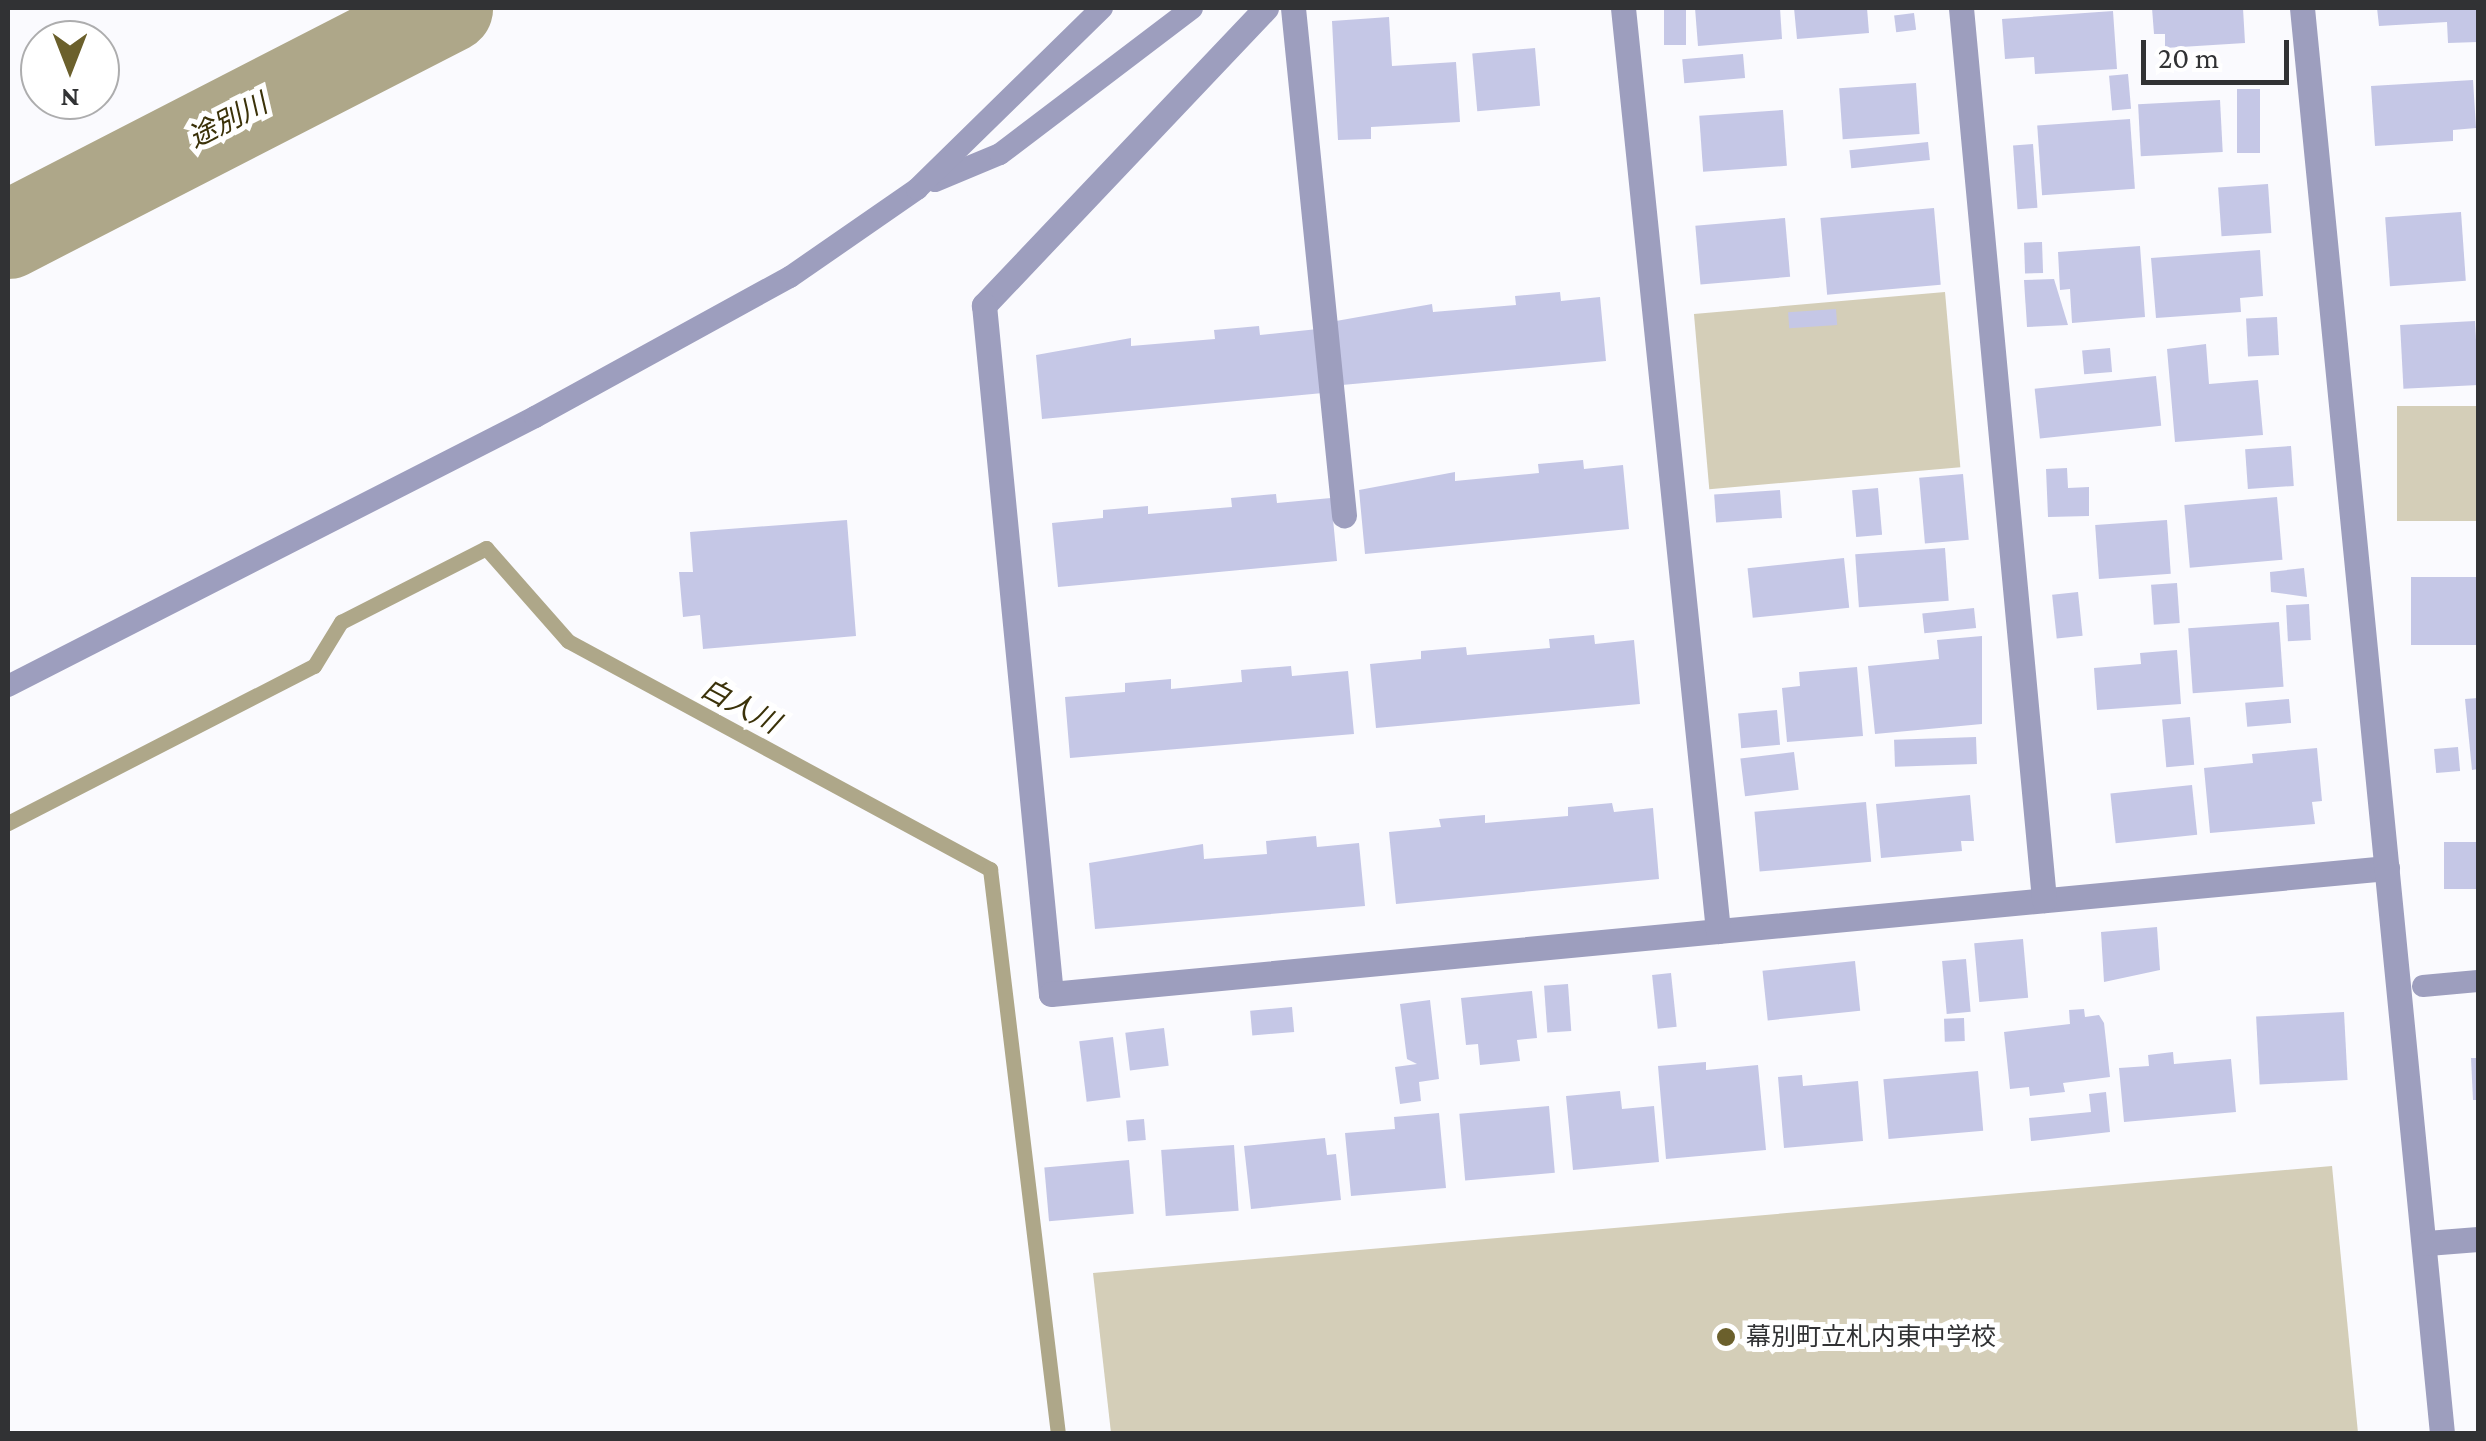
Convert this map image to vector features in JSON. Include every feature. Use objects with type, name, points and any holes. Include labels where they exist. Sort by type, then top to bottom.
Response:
[{"type":"street","points":[[1266,8],[984,305],[1051,994],[2387,868]]},
{"type":"street","points":[[1292,8],[1344,515]]},
{"type":"street","points":[[1623,8],[1718,931]]},
{"type":"street","points":[[1961,8],[2044,900]]},
{"type":"street","points":[[2302,8],[2428,1243],[2442,1434]]},
{"type":"street","points":[[2428,1243],[2478,1238]]},
{"type":"lane","points":[[8,686],[535,418],[790,277],[918,188],[1102,8]]},
{"type":"lane","points":[[918,188],[1000,154],[1192,8]]},
{"type":"lane","points":[[2423,986],[2478,980]]},
{"type":"shaded area","points":[[1945,292],[1960,467],[1709,489],[1694,314]]},
{"type":"shaded area","points":[[2397,406],[2478,406],[2478,521],[2397,521]]},
{"type":"shaded area","name":"幕別町立札内東中学校","points":[[2332,1166],[2358,1433],[1111,1433],[1093,1273]]},
{"type":"building","points":[[1664,8],[1686,8],[1686,45],[1664,45]]},
{"type":"building","points":[[1695,8],[1780,8],[1782,39],[1698,46]]},
{"type":"building","points":[[1794,8],[1867,8],[1869,33],[1797,39]]},
{"type":"building","points":[[2152,8],[2243,8],[2245,43],[2165,48],[2165,34],[2154,34]]},
{"type":"building","points":[[2377,8],[2478,8],[2478,42],[2448,43],[2447,22],[2379,26]]},
{"type":"building","points":[[2113,11],[2117,69],[2035,74],[2034,57],[2005,59],[2002,19]]},
{"type":"building","points":[[1914,13],[1916,30],[1896,32],[1894,15]]},
{"type":"building","points":[[1389,17],[1392,66],[1456,62],[1460,122],[1371,127],[1371,139],[1338,140],[1332,21]]},
{"type":"building","points":[[1535,48],[1540,106],[1477,111],[1472,53]]},
{"type":"building","points":[[1743,54],[1745,78],[1684,83],[1682,59]]},
{"type":"building","points":[[2128,74],[2131,109],[2112,111],[2109,76]]},
{"type":"building","points":[[2473,80],[2476,128],[2453,130],[2453,141],[2375,146],[2371,86]]},
{"type":"building","points":[[1916,83],[1920,134],[1843,139],[1839,88]]},
{"type":"building","points":[[2237,89],[2260,89],[2260,153],[2237,153]]},
{"type":"building","points":[[2220,100],[2223,152],[2141,156],[2138,104]]},
{"type":"building","points":[[1783,110],[1787,166],[1703,172],[1699,116]]},
{"type":"building","points":[[2130,119],[2135,189],[2042,195],[2037,125]]},
{"type":"building","points":[[1928,142],[1930,160],[1851,168],[1849,150]]},
{"type":"building","points":[[2033,144],[2037,208],[2018,209],[2013,145]]},
{"type":"building","points":[[2268,184],[2271,233],[2222,236],[2218,187]]},
{"type":"building","points":[[1934,208],[1941,285],[1827,295],[1820,218]]},
{"type":"building","points":[[2461,212],[2466,281],[2390,286],[2385,217]]},
{"type":"building","points":[[1785,218],[1790,277],[1700,285],[1695,226]]},
{"type":"building","points":[[2042,242],[2043,273],[2025,274],[2024,243]]},
{"type":"building","points":[[2140,246],[2145,317],[2072,323],[2070,289],[2060,290],[2058,252]]},
{"type":"building","points":[[2260,250],[2263,296],[2240,298],[2241,312],[2156,318],[2151,258]]},
{"type":"building","points":[[2054,279],[2068,325],[2027,327],[2024,280]]},
{"type":"building","points":[[1560,292],[1561,301],[1600,297],[1606,361],[1342,385],[1336,321],[1432,304],[1433,312],[1516,305],[1515,296]]},
{"type":"building","points":[[1836,309],[1837,325],[1789,328],[1788,312]]},
{"type":"building","points":[[2277,317],[2279,355],[2248,357],[2246,319]]},
{"type":"building","points":[[2475,321],[2478,385],[2403,389],[2400,325]]},
{"type":"building","points":[[1259,326],[1260,335],[1318,329],[1323,393],[1042,419],[1036,355],[1131,338],[1131,346],[1215,339],[1214,330]]},
{"type":"building","points":[[2206,344],[2209,384],[2258,380],[2263,435],[2175,442],[2167,349]]},
{"type":"building","points":[[2110,348],[2112,372],[2084,374],[2082,350]]},
{"type":"building","points":[[2156,376],[2161,426],[2040,438],[2035,389]]},
{"type":"building","points":[[2291,446],[2294,486],[2248,489],[2245,449]]},
{"type":"building","points":[[1583,460],[1584,469],[1623,465],[1629,529],[1365,554],[1359,490],[1455,472],[1455,481],[1539,473],[1538,464]]},
{"type":"building","points":[[2067,468],[2068,488],[2089,487],[2089,516],[2048,517],[2046,469]]},
{"type":"building","points":[[1963,474],[1969,540],[1925,544],[1919,478]]},
{"type":"building","points":[[1878,488],[1882,535],[1856,537],[1852,490]]},
{"type":"building","points":[[1780,490],[1782,518],[1716,523],[1714,495]]},
{"type":"building","points":[[1276,494],[1277,503],[1331,498],[1337,561],[1058,587],[1052,523],[1103,518],[1103,510],[1148,506],[1148,514],[1232,507],[1231,498]]},
{"type":"building","points":[[2277,497],[2282,560],[2190,568],[2184,505]]},
{"type":"building","points":[[847,520],[856,636],[703,649],[700,615],[683,617],[679,572],[693,572],[690,532]]},
{"type":"building","points":[[2167,520],[2171,574],[2099,579],[2095,525]]},
{"type":"building","points":[[1945,548],[1949,601],[1859,607],[1855,554]]},
{"type":"building","points":[[1844,558],[1849,608],[1753,618],[1748,568]]},
{"type":"building","points":[[2304,568],[2307,597],[2271,592],[2270,572]]},
{"type":"building","points":[[2411,577],[2478,577],[2478,645],[2411,645]]},
{"type":"building","points":[[2177,583],[2180,623],[2154,625],[2151,585]]},
{"type":"building","points":[[2078,592],[2083,636],[2057,638],[2052,595]]},
{"type":"building","points":[[2309,604],[2311,640],[2288,641],[2286,605]]},
{"type":"building","points":[[1974,608],[1976,628],[1924,633],[1922,613]]},
{"type":"building","points":[[2279,622],[2284,687],[2193,693],[2188,628]]},
{"type":"building","points":[[1594,635],[1595,644],[1634,640],[1640,704],[1376,728],[1370,664],[1421,659],[1421,651],[1466,647],[1467,655],[1550,648],[1549,639]]},
{"type":"building","points":[[1982,636],[1982,724],[1875,734],[1868,666],[1939,659],[1937,640]]},
{"type":"building","points":[[2177,650],[2181,704],[2097,710],[2094,668],[2141,664],[2140,653]]},
{"type":"building","points":[[1291,666],[1292,676],[1348,671],[1354,734],[1070,758],[1065,697],[1125,692],[1125,683],[1171,679],[1171,689],[1242,682],[1241,670]]},
{"type":"building","points":[[1857,667],[1863,736],[1787,742],[1782,688],[1800,686],[1799,672]]},
{"type":"building","points":[[2478,698],[2478,769],[2472,770],[2465,699]]},
{"type":"building","points":[[2289,699],[2291,723],[2247,727],[2245,703]]},
{"type":"building","points":[[1777,710],[1780,745],[1741,748],[1738,713]]},
{"type":"building","points":[[2190,717],[2194,765],[2166,767],[2162,719]]},
{"type":"building","points":[[1976,737],[1977,764],[1895,767],[1894,740]]},
{"type":"building","points":[[2458,747],[2460,771],[2436,773],[2434,749]]},
{"type":"building","points":[[2317,748],[2322,801],[2312,802],[2315,824],[2210,833],[2204,768],[2253,763],[2252,754]]},
{"type":"building","points":[[1794,752],[1799,790],[1745,796],[1740,759]]},
{"type":"building","points":[[2192,785],[2197,835],[2116,843],[2110,794]]},
{"type":"building","points":[[1970,795],[1974,841],[1961,841],[1962,851],[1881,858],[1876,804]]},
{"type":"building","points":[[1866,802],[1871,862],[1760,872],[1754,812]]},
{"type":"building","points":[[1612,803],[1614,812],[1653,808],[1659,879],[1396,904],[1389,832],[1441,827],[1439,819],[1485,815],[1485,823],[1568,816],[1568,807]]},
{"type":"building","points":[[1316,836],[1317,847],[1359,843],[1365,906],[1095,929],[1089,863],[1203,844],[1204,859],[1267,854],[1266,841]]},
{"type":"building","points":[[2444,842],[2478,842],[2478,889],[2444,889]]},
{"type":"building","points":[[2157,927],[2160,970],[2104,982],[2101,932]]},
{"type":"building","points":[[2023,939],[2028,998],[1979,1002],[1974,943]]},
{"type":"building","points":[[1966,959],[1971,1012],[1947,1014],[1942,961]]},
{"type":"building","points":[[1855,961],[1860,1011],[1768,1020],[1763,971]]},
{"type":"building","points":[[1671,973],[1677,1027],[1658,1029],[1652,975]]},
{"type":"building","points":[[1568,984],[1571,1031],[1547,1033],[1544,986]]},
{"type":"building","points":[[1532,991],[1537,1038],[1517,1040],[1520,1061],[1480,1065],[1478,1044],[1466,1045],[1461,998]]},
{"type":"building","points":[[1430,1000],[1439,1079],[1419,1082],[1421,1101],[1400,1104],[1395,1067],[1417,1064],[1407,1059],[1400,1004]]},
{"type":"building","points":[[1292,1007],[1294,1032],[1252,1036],[1250,1011]]},
{"type":"building","points":[[2084,1009],[2085,1017],[2099,1015],[2104,1023],[2110,1077],[2063,1083],[2065,1092],[2030,1096],[2029,1087],[2010,1089],[2004,1032],[2070,1024],[2069,1010]]},
{"type":"building","points":[[2344,1012],[2348,1080],[2260,1085],[2256,1017]]},
{"type":"building","points":[[1964,1018],[1965,1041],[1945,1042],[1944,1019]]},
{"type":"building","points":[[1164,1028],[1169,1066],[1130,1070],[1125,1033]]},
{"type":"building","points":[[1113,1037],[1120,1098],[1087,1102],[1079,1041]]},
{"type":"building","points":[[2173,1052],[2174,1064],[2231,1059],[2236,1112],[2124,1122],[2119,1068],[2149,1066],[2148,1055]]},
{"type":"building","points":[[2471,1058],[2478,1058],[2478,1100],[2473,1100]]},
{"type":"building","points":[[1706,1062],[1706,1070],[1758,1065],[1766,1150],[1666,1159],[1658,1066]]},
{"type":"building","points":[[1978,1071],[1983,1131],[1889,1139],[1883,1079]]},
{"type":"building","points":[[1802,1075],[1803,1086],[1858,1081],[1863,1141],[1784,1148],[1778,1077]]},
{"type":"building","points":[[1620,1091],[1622,1109],[1654,1106],[1659,1162],[1573,1170],[1566,1096]]},
{"type":"building","points":[[2106,1092],[2110,1132],[2031,1141],[2029,1118],[2091,1112],[2089,1094]]},
{"type":"building","points":[[1549,1106],[1555,1173],[1465,1181],[1459,1114]]},
{"type":"building","points":[[1439,1113],[1446,1188],[1351,1196],[1345,1133],[1395,1129],[1394,1117]]},
{"type":"building","points":[[1144,1119],[1146,1140],[1128,1141],[1126,1121]]},
{"type":"building","points":[[1325,1138],[1327,1155],[1336,1154],[1341,1200],[1251,1209],[1244,1146]]},
{"type":"building","points":[[1234,1145],[1239,1211],[1166,1216],[1161,1150]]},
{"type":"building","points":[[1129,1160],[1134,1214],[1049,1221],[1044,1167]]},
{"type":"waterway","name":"途別川","points":[[8,235],[449,8]]},
{"type":"waterway","name":"白人川","points":[[8,823],[314,666],[341,622],[486,548],[568,641],[990,869],[1058,1434]]},
{"type":"place","name":"幕別町立札内東中学校","points":[[1726,1337]]}]
